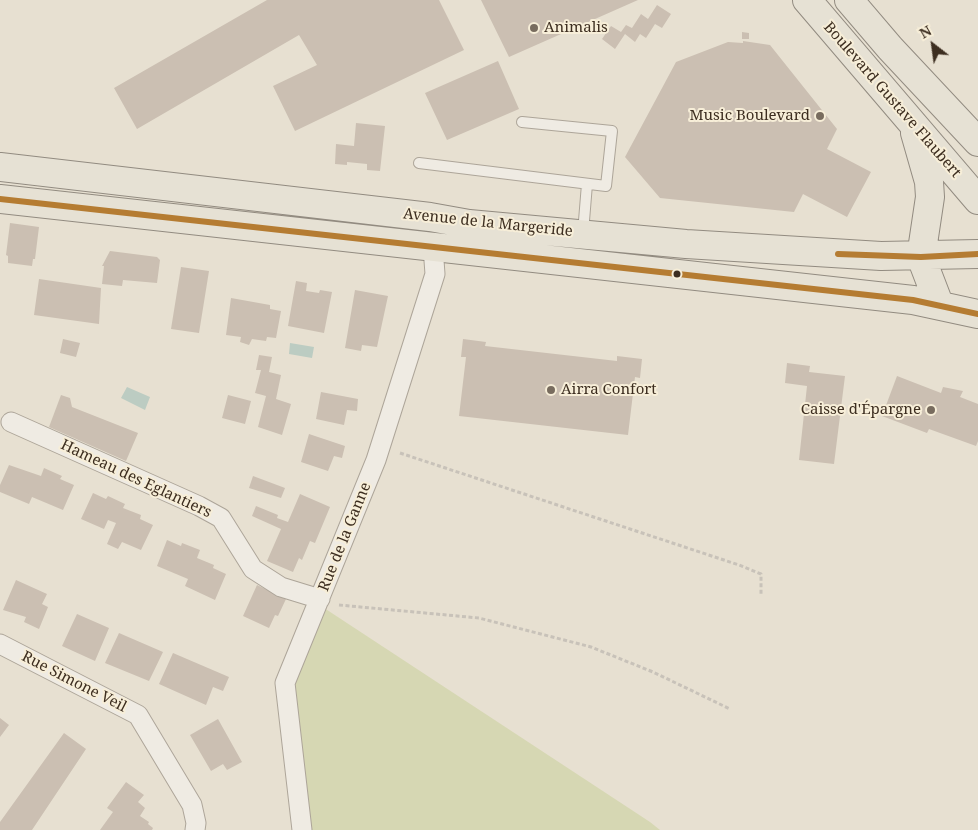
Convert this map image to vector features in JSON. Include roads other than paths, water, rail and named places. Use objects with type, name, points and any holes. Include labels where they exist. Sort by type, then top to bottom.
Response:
[{"type":"main road","name":"Boulevard Gustave Flaubert","points":[[807,0],[978,200]]},
{"type":"main road","points":[[849,0],[890,48],[978,142]]},
{"type":"main road","points":[[913,126],[929,182],[930,197],[921,257],[967,309]]},
{"type":"main road","name":"Avenue de la Margeride","points":[[0,167],[431,233],[967,309]]},
{"type":"main road","name":"Avenue de la Margeride","points":[[0,199],[431,233],[469,224],[686,244],[921,257],[978,254]]},
{"type":"street","name":"Rue de la Ganne","points":[[302,830],[285,683],[380,447],[435,274],[431,233]]},
{"type":"street","name":"Hameau des Eglantiers","points":[[11,422],[221,518],[253,569],[282,587],[319,601]]},
{"type":"street","name":"Rue Simone Veil","points":[[0,644],[138,715],[192,805],[196,823],[195,830]]},
{"type":"lane","points":[[419,163],[606,186],[612,131],[522,122]]},
{"type":"lane","points":[[583,234],[587,184]]},
{"type":"place","name":"Animalis","points":[[534,28]]},
{"type":"place","name":"Music Boulevard","points":[[820,116]]},
{"type":"place","name":"Airra Confort","points":[[551,390]]},
{"type":"place","name":"Caisse d'Épargne","points":[[931,410]]}]
